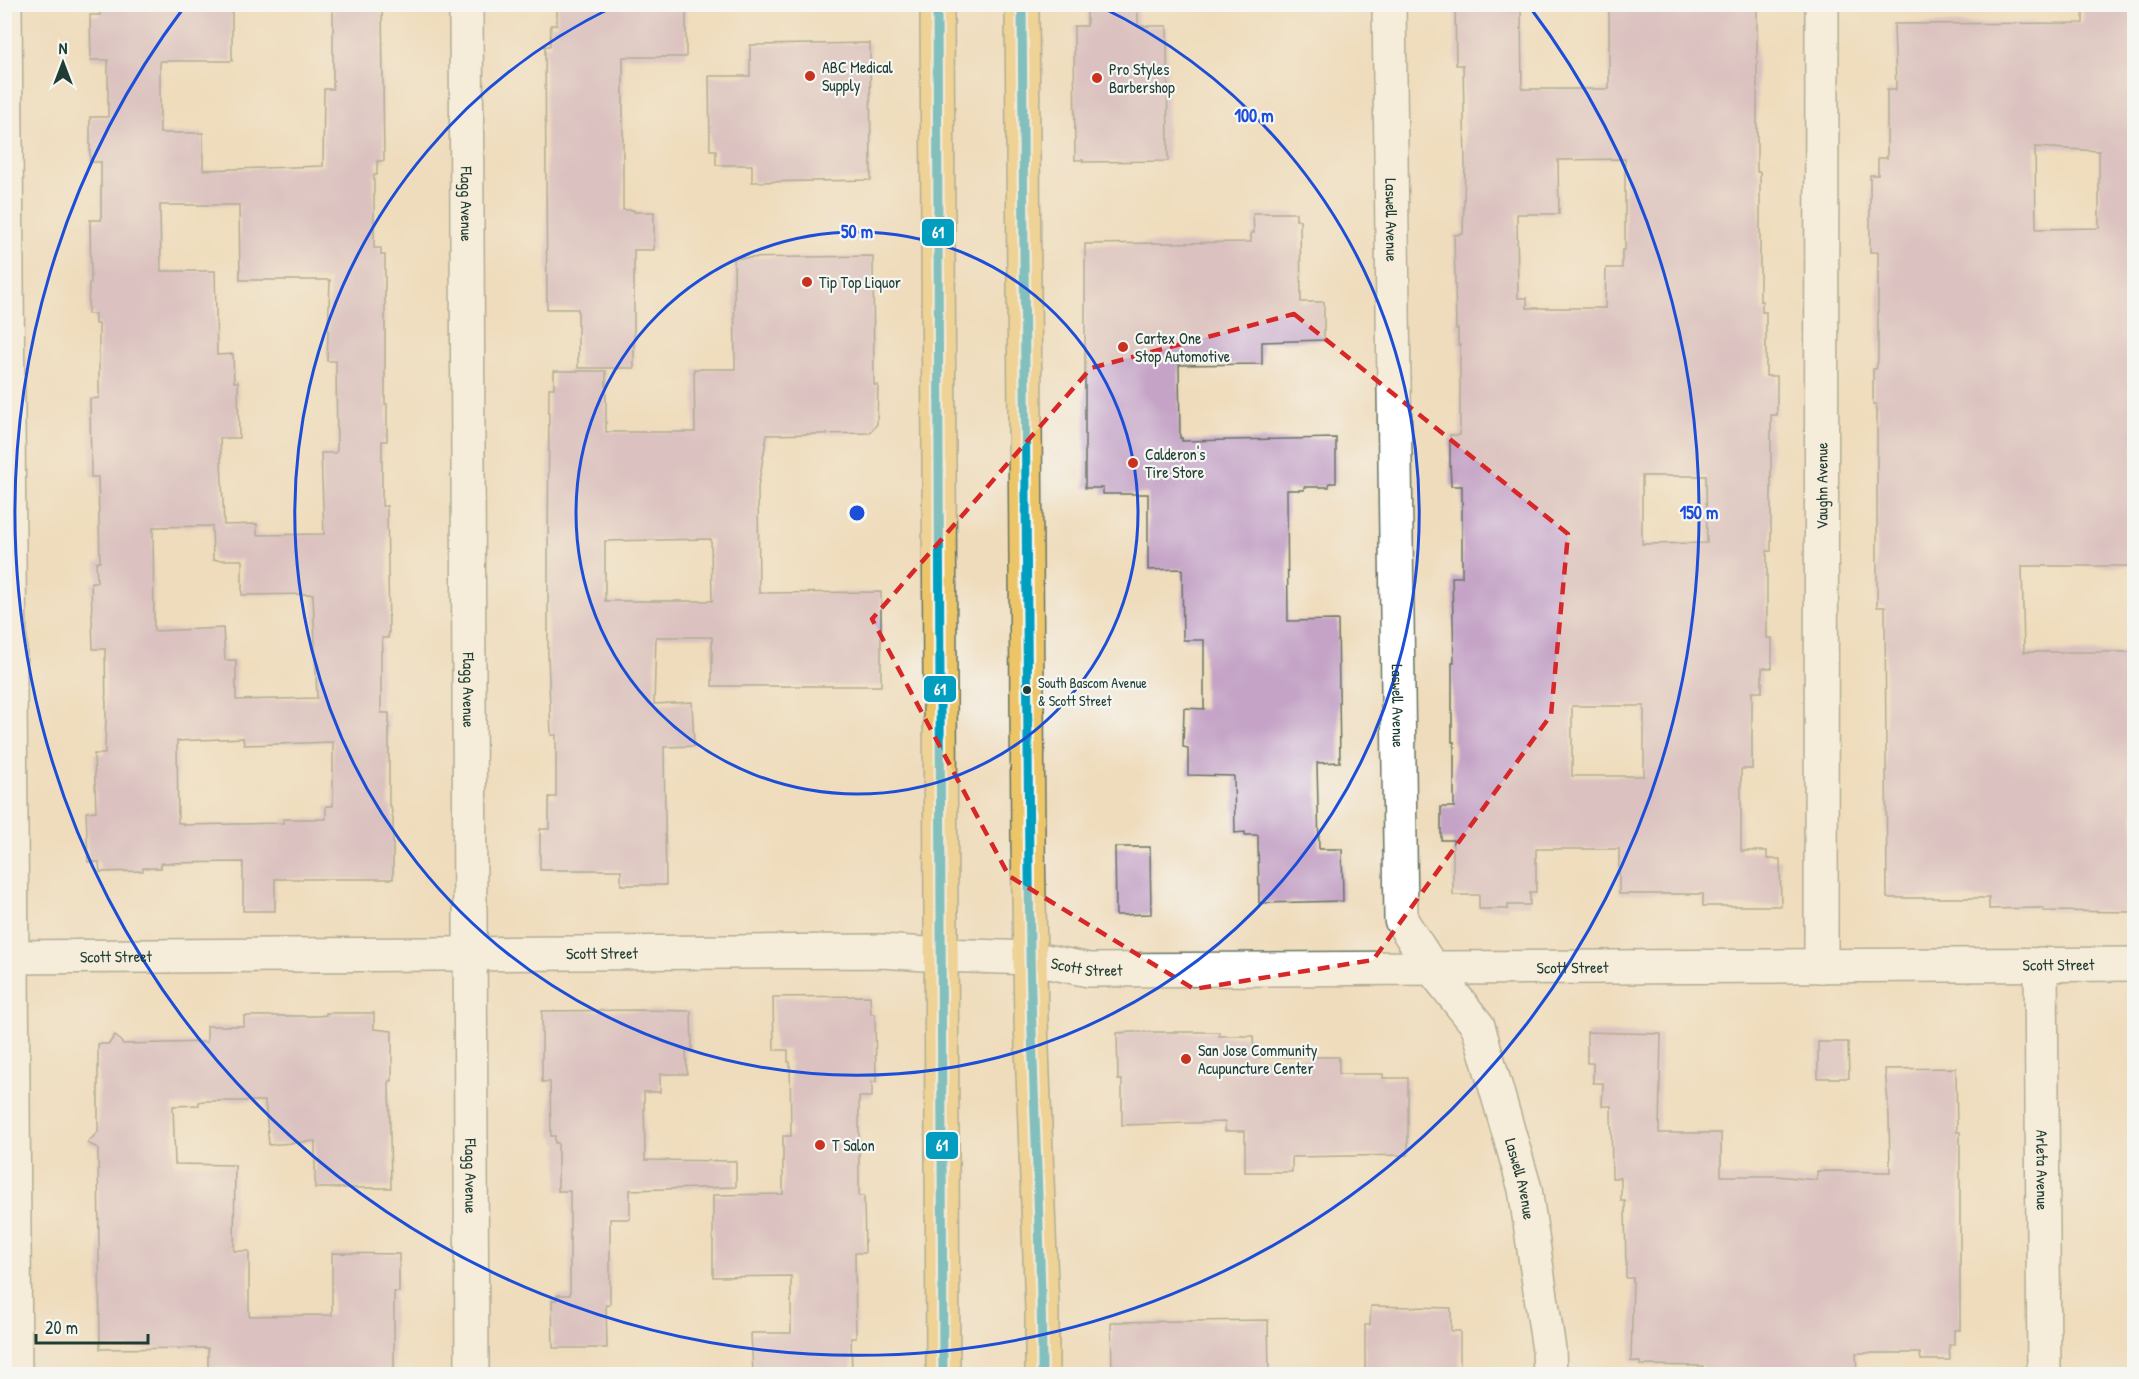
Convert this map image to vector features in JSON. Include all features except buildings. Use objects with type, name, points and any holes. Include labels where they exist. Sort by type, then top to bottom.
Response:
[{"type":"main road","points":[[937,4],[943,1374]]},
{"type":"main road","points":[[1022,4],[1030,958],[1042,1310],[1042,1374]]},
{"type":"street","points":[[5,4],[8,957],[15,1374]]},
{"type":"street","name":"Flagg Avenue","points":[[466,4],[472,1374]]},
{"type":"street","name":"Laswell Avenue","points":[[1389,4],[1401,920],[1432,968],[1478,1026],[1525,1190],[1550,1350],[1550,1374]]},
{"type":"street","name":"Vaughn Avenue","points":[[1821,966],[1822,4]]},
{"type":"street","name":"Scott Street","points":[[8,957],[881,951],[1030,958],[1089,970],[2134,964]]},
{"type":"street","name":"Arleta Avenue","points":[[2041,964],[2044,1374]]},
{"type":"highlighted area","points":[[1294,314],[1568,534],[1551,715],[1373,960],[1194,989],[1009,876],[872,619],[1091,368]]},
{"type":"transit line","name":"61","points":[[937,4],[943,1374]]},
{"type":"transit line","name":"61","points":[[1022,4],[1030,947],[1042,1374]]},
{"type":"place","name":"ABC Medical Supply","points":[[810,76]]},
{"type":"place","name":"Pro Styles Barbershop","points":[[1097,78]]},
{"type":"place","name":"Tip Top Liquor","points":[[807,282]]},
{"type":"place","name":"Cartex One Stop Automotive","points":[[1123,347]]},
{"type":"place","name":"Calderon's Tire Store","points":[[1133,463]]},
{"type":"place","name":"South Bascom Avenue & Scott Street","points":[[1027,690]]},
{"type":"place","name":"San Jose Community Acupuncture Center","points":[[1186,1059]]},
{"type":"place","name":"T Salon","points":[[820,1145]]}]
